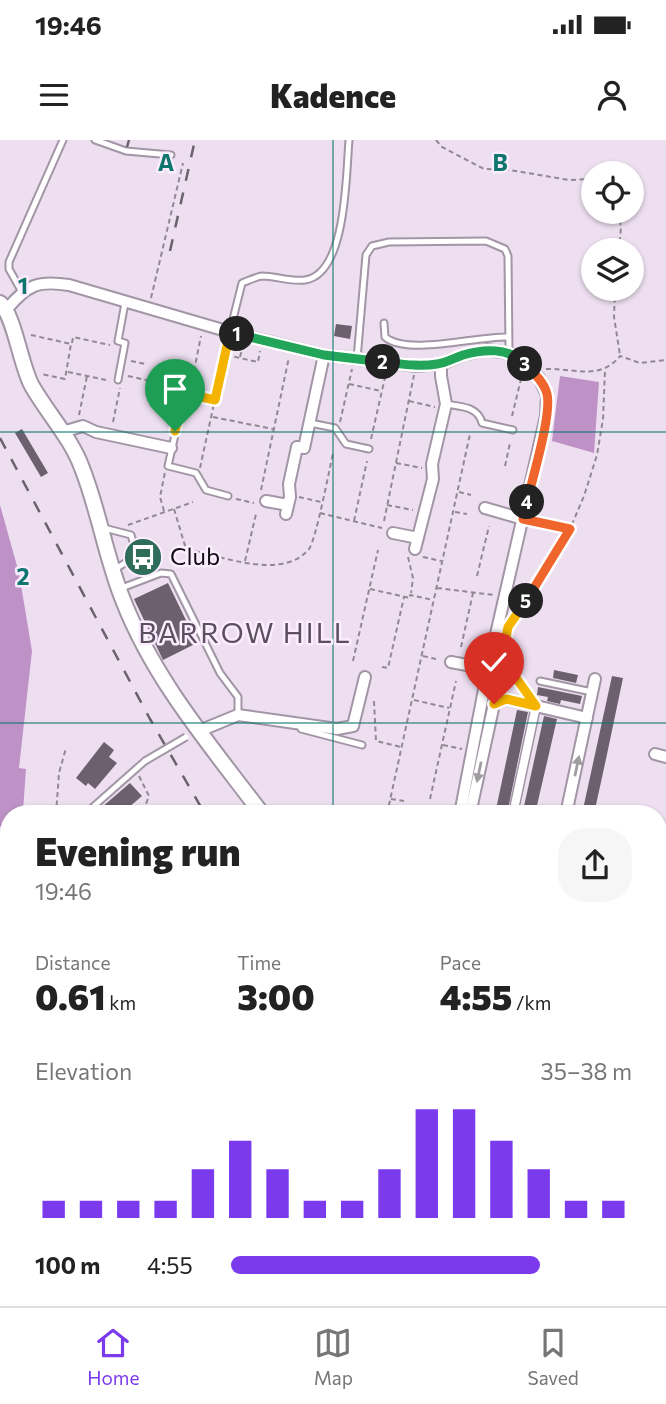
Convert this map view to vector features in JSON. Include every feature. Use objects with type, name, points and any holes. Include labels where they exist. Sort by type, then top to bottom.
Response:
[{"type":"street","points":[[254,805],[192,734],[122,600],[82,467],[32,385],[3,306],[22,292],[49,282],[69,285],[230,332],[324,355],[416,366],[441,364],[463,355],[487,350],[509,353],[520,359],[538,378],[547,395],[546,416],[488,669],[462,805]]},
{"type":"street","points":[[262,502],[287,510],[289,484],[297,447],[304,448],[324,355]]},
{"type":"street","points":[[388,531],[415,550],[433,479],[432,464],[443,406],[441,364]]},
{"type":"street","points":[[62,432],[83,426],[96,432],[171,448]]},
{"type":"street","points":[[485,508],[523,519]]},
{"type":"street","points":[[451,663],[488,669]]},
{"type":"street","points":[[192,734],[238,715],[337,729],[353,726],[365,677]]},
{"type":"street","points":[[568,805],[595,679]]},
{"type":"street","points":[[472,805],[494,704],[506,699],[587,718]]},
{"type":"street","points":[[515,805],[536,706]]},
{"type":"lane","points":[[22,292],[9,269],[9,262],[63,140]]},
{"type":"lane","points":[[95,140],[127,150],[171,155]]},
{"type":"lane","points":[[230,332],[242,283],[260,276],[303,281],[316,277],[327,265],[336,247],[341,224],[349,140]]},
{"type":"lane","points":[[357,359],[366,255],[372,246],[389,242],[486,241],[505,249],[508,256],[509,353]]},
{"type":"lane","points":[[120,382],[125,343],[118,341],[126,302]]},
{"type":"lane","points":[[384,323],[385,337],[390,341],[405,344],[442,345],[507,337]]},
{"type":"lane","points":[[188,377],[168,466],[196,473],[206,490],[230,497]]},
{"type":"lane","points":[[443,406],[471,408],[480,416],[482,424],[513,430]]},
{"type":"lane","points":[[310,423],[335,428],[346,444],[369,449]]},
{"type":"lane","points":[[101,528],[131,535],[136,552],[128,561],[113,570]]},
{"type":"lane","points":[[119,589],[161,573],[171,574],[220,673],[238,697],[238,715]]},
{"type":"lane","points":[[540,681],[592,692]]},
{"type":"lane","points":[[267,719],[362,745]]},
{"type":"lane","points":[[95,805],[145,761],[192,734]]},
{"type":"path","points":[[436,140],[442,147],[484,169],[510,170],[569,180],[581,179]]},
{"type":"path","points":[[148,308],[183,163]]},
{"type":"path","points":[[615,301],[617,351],[620,356],[640,363],[666,360]]},
{"type":"path","points":[[194,372],[203,328]]},
{"type":"path","points":[[198,476],[230,332]]},
{"type":"path","points":[[31,335],[71,344]]},
{"type":"path","points":[[37,373],[65,379],[73,337],[124,347]]},
{"type":"path","points":[[240,358],[243,344]]},
{"type":"path","points":[[225,355],[258,362],[261,349]]},
{"type":"path","points":[[261,490],[289,356]]},
{"type":"path","points":[[538,378],[546,368],[605,370],[620,356]]},
{"type":"path","points":[[338,432],[352,367],[357,359]]},
{"type":"path","points":[[127,360],[145,364]]},
{"type":"path","points":[[384,521],[416,366]]},
{"type":"path","points":[[169,385],[173,368],[184,370]]},
{"type":"path","points":[[508,627],[570,529],[584,496],[597,455],[603,419],[605,370]]},
{"type":"path","points":[[67,371],[106,380]]},
{"type":"path","points":[[371,439],[386,373]]},
{"type":"path","points":[[123,374],[215,400]]},
{"type":"path","points":[[79,415],[86,376]]},
{"type":"path","points":[[512,416],[521,379]]},
{"type":"path","points":[[113,422],[120,382]]},
{"type":"path","points":[[349,384],[382,392]]},
{"type":"path","points":[[408,401],[443,406]]},
{"type":"path","points":[[211,416],[274,429]]},
{"type":"path","points":[[389,805],[470,434]]},
{"type":"path","points":[[505,466],[510,443]]},
{"type":"path","points":[[174,509],[186,549],[278,566],[294,560],[311,548],[333,454]]},
{"type":"path","points":[[353,522],[366,461]]},
{"type":"path","points":[[396,463],[426,469]]},
{"type":"path","points":[[164,512],[160,497],[165,471]]},
{"type":"path","points":[[457,492],[471,495]]},
{"type":"path","points":[[298,496],[322,502]]},
{"type":"path","points":[[230,497],[262,502]]},
{"type":"path","points":[[124,532],[128,524],[193,502]]},
{"type":"path","points":[[387,505],[417,511]]},
{"type":"path","points":[[453,511],[467,514]]},
{"type":"path","points":[[319,513],[388,531]]},
{"type":"path","points":[[245,561],[256,514]]},
{"type":"path","points":[[523,519],[570,529]]},
{"type":"path","points":[[478,576],[489,526]]},
{"type":"path","points":[[353,660],[378,550]]},
{"type":"path","points":[[369,589],[410,598],[415,550],[442,561]]},
{"type":"path","points":[[437,588],[506,596]]},
{"type":"path","points":[[460,647],[473,592]]},
{"type":"path","points":[[410,595],[434,600]]},
{"type":"path","points":[[382,667],[388,668],[404,597]]},
{"type":"path","points":[[422,656],[436,659]]},
{"type":"path","points":[[502,658],[536,706]]},
{"type":"path","points":[[430,799],[456,681]]},
{"type":"path","points":[[413,699],[450,709]]},
{"type":"path","points":[[374,701],[376,741],[402,747]]},
{"type":"path","points":[[442,744],[472,751]]},
{"type":"path","points":[[57,805],[59,773],[66,748]]},
{"type":"path","points":[[136,768],[149,796],[146,805]]},
{"type":"path","points":[[391,798],[404,801]]},
{"type":"shaded area","points":[[560,376],[599,382],[594,453],[552,441]]},
{"type":"shaded area","points":[[0,505],[19,573],[32,651],[19,768],[26,769],[23,805],[0,805]]},
{"type":"building","points":[[336,324],[352,326],[350,339],[334,336]]},
{"type":"building","points":[[22,429],[48,473],[41,477],[15,433]]},
{"type":"building","points":[[168,583],[197,643],[163,660],[134,599]]},
{"type":"building","points":[[554,670],[578,675],[576,683],[553,678]]},
{"type":"building","points":[[612,676],[623,678],[596,805],[584,805]]},
{"type":"building","points":[[538,687],[582,696],[580,704],[561,700],[560,704],[547,701],[548,697],[537,695]]},
{"type":"building","points":[[517,710],[528,712],[509,805],[497,805]]},
{"type":"building","points":[[544,716],[557,719],[537,805],[524,805]]},
{"type":"building","points":[[104,742],[114,750],[109,757],[117,763],[95,789],[76,778]]},
{"type":"building","points":[[130,783],[142,796],[132,805],[104,805]]},
{"type":"railway","points":[[127,147],[129,140]]},
{"type":"railway","points":[[170,251],[195,140]]},
{"type":"railway","points":[[0,438],[150,719],[200,805]]},
{"type":"place","name":"Club","points":[[143,557]]},
{"type":"district","name":"BARROW HILL","points":[[245,633]]},
{"type":"route","points":[[175,431],[184,393],[215,400],[230,332],[324,355],[416,366],[441,364],[463,355],[487,350],[509,353],[520,359],[538,378],[547,395],[546,416],[523,519],[570,529],[508,627],[502,658],[536,706],[506,699],[494,704]]}]
